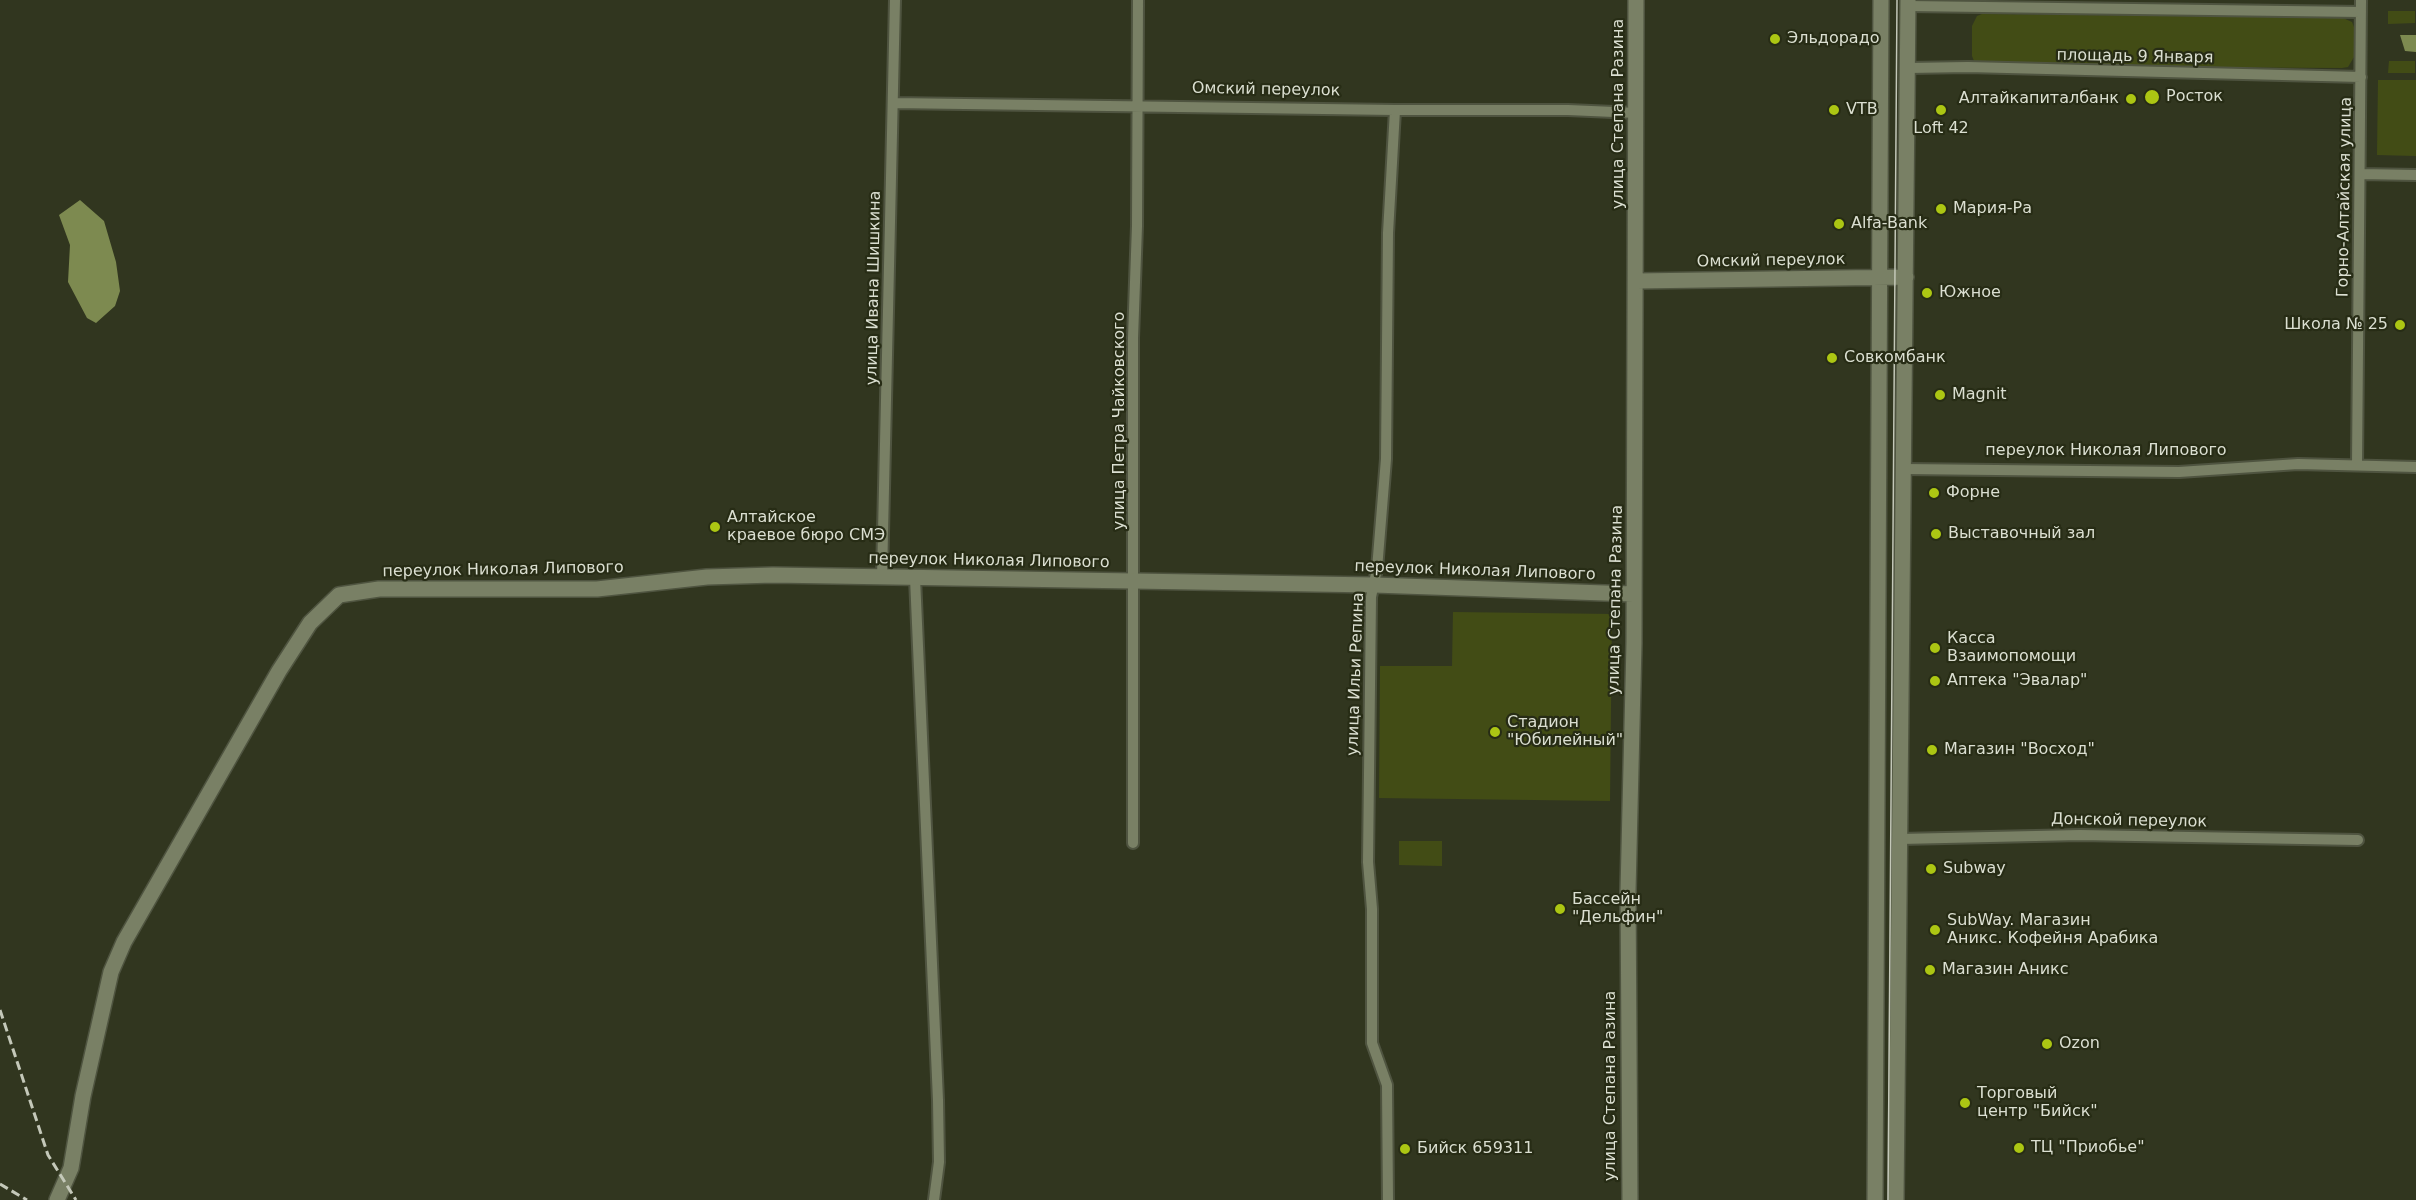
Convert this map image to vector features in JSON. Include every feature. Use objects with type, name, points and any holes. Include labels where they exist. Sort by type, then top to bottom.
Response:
[{"type":"street","name":"улица Ивана Шишкина","points":[[882,578],[896,0]]},
{"type":"street","name":"улица Петра Чайковского","points":[[1133,843],[1135,582],[1133,338],[1138,0]]},
{"type":"street","name":"улица Степана Разина","points":[[1630,1200],[1628,891],[1637,281],[1636,0]]},
{"type":"street","points":[[1875,1200],[1881,0]]},
{"type":"street","name":"Горно-Алтайская улица","points":[[2358,465],[2361,0]]},
{"type":"street","points":[[1896,1200],[1908,3],[2361,12]]},
{"type":"street","name":"площадь 9 Января","points":[[1908,68],[1968,67],[2361,77]]},
{"type":"street","name":"Омский переулок","points":[[893,103],[1568,110],[1637,113]]},
{"type":"street","name":"улица Ильи Репина","points":[[1388,1200],[1387,1084],[1372,1043],[1372,909],[1368,862],[1374,585],[1386,459],[1387,281],[1395,110]]},
{"type":"street","points":[[2360,174],[2416,175]]},
{"type":"street","name":"Омский переулок","points":[[1637,281],[1905,277]]},
{"type":"street","name":"переулок Николая Липового","points":[[1904,469],[2180,472],[2298,464],[2416,467]]},
{"type":"street","points":[[1879,471],[1904,469]]},
{"type":"street","name":"переулок Николая Липового","points":[[57,1200],[71,1168],[83,1096],[111,972],[124,942],[279,671],[310,623],[333,599],[355,591],[379,589],[597,589],[707,577],[1374,585],[1633,594]]},
{"type":"street","points":[[915,578],[938,1100],[939,1162],[934,1200]]},
{"type":"street","name":"Донской переулок","points":[[1900,839],[2080,835],[2358,840]]},
{"type":"shaded area","points":[[2388,11],[2415,11],[2415,23],[2388,24]]},
{"type":"shaded area","points":[[1982,14],[2343,18],[2352,22],[2354,27],[2354,57],[2348,67],[2342,68],[1982,66],[1974,61],[1972,56],[1972,26],[1977,16]]},
{"type":"shaded area","points":[[2400,35],[2416,35],[2416,52],[2405,51]]},
{"type":"shaded area","points":[[2389,61],[2415,61],[2415,73],[2388,73]]},
{"type":"shaded area","points":[[2378,80],[2416,80],[2416,156],[2377,155]]},
{"type":"shaded area","points":[[80,200],[104,221],[116,262],[120,291],[115,306],[96,323],[87,318],[68,282],[70,245],[59,215]]},
{"type":"shaded area","name":"Стадион \"Юбилейный\"","points":[[1453,612],[1612,614],[1610,801],[1379,798],[1380,666],[1452,666]]},
{"type":"shaded area","points":[[1399,841],[1442,841],[1442,866],[1399,865]]},
{"type":"tram line","points":[[1888,1200],[1897,0]]},
{"type":"railway","points":[[0,1010],[48,1155],[76,1200]]},
{"type":"railway","points":[[0,1184],[27,1200]]},
{"type":"place","name":"Эльдорадо","points":[[1775,39]]},
{"type":"place","name":"Росток","points":[[2152,97]]},
{"type":"place","name":"Алтайкапиталбанк","points":[[2131,99]]},
{"type":"place","name":"VTB","points":[[1834,110]]},
{"type":"place","name":"Loft 42","points":[[1941,110]]},
{"type":"place","name":"Мария-Ра","points":[[1941,209]]},
{"type":"place","name":"Alfa-Bank","points":[[1839,224]]},
{"type":"place","name":"Южное","points":[[1927,293]]},
{"type":"place","name":"Школа № 25","points":[[2400,325]]},
{"type":"place","name":"Совкомбанк","points":[[1832,358]]},
{"type":"place","name":"Magnit","points":[[1940,395]]},
{"type":"place","name":"Форне","points":[[1934,493]]},
{"type":"place","name":"Алтайское краевое бюро СМЭ","points":[[715,527]]},
{"type":"place","name":"Выставочный зал","points":[[1936,534]]},
{"type":"place","name":"Касса Взаимопомощи","points":[[1935,648]]},
{"type":"place","name":"Аптека \"Эвалар\"","points":[[1935,681]]},
{"type":"place","name":"Стадион \"Юбилейный\"","points":[[1495,732]]},
{"type":"place","name":"Магазин \"Восход\"","points":[[1932,750]]},
{"type":"place","name":"Subway","points":[[1931,869]]},
{"type":"place","name":"Бассейн \"Дельфин\"","points":[[1560,909]]},
{"type":"place","name":"SubWay. Магазин Аникс. Кофейня Арабика","points":[[1935,930]]},
{"type":"place","name":"Магазин Аникс","points":[[1930,970]]},
{"type":"place","name":"Ozon","points":[[2047,1044]]},
{"type":"place","name":"Торговый центр \"Бийск\"","points":[[1965,1103]]},
{"type":"place","name":"ТЦ \"Приобье\"","points":[[2019,1148]]},
{"type":"place","name":"Бийск 659311","points":[[1405,1149]]}]
